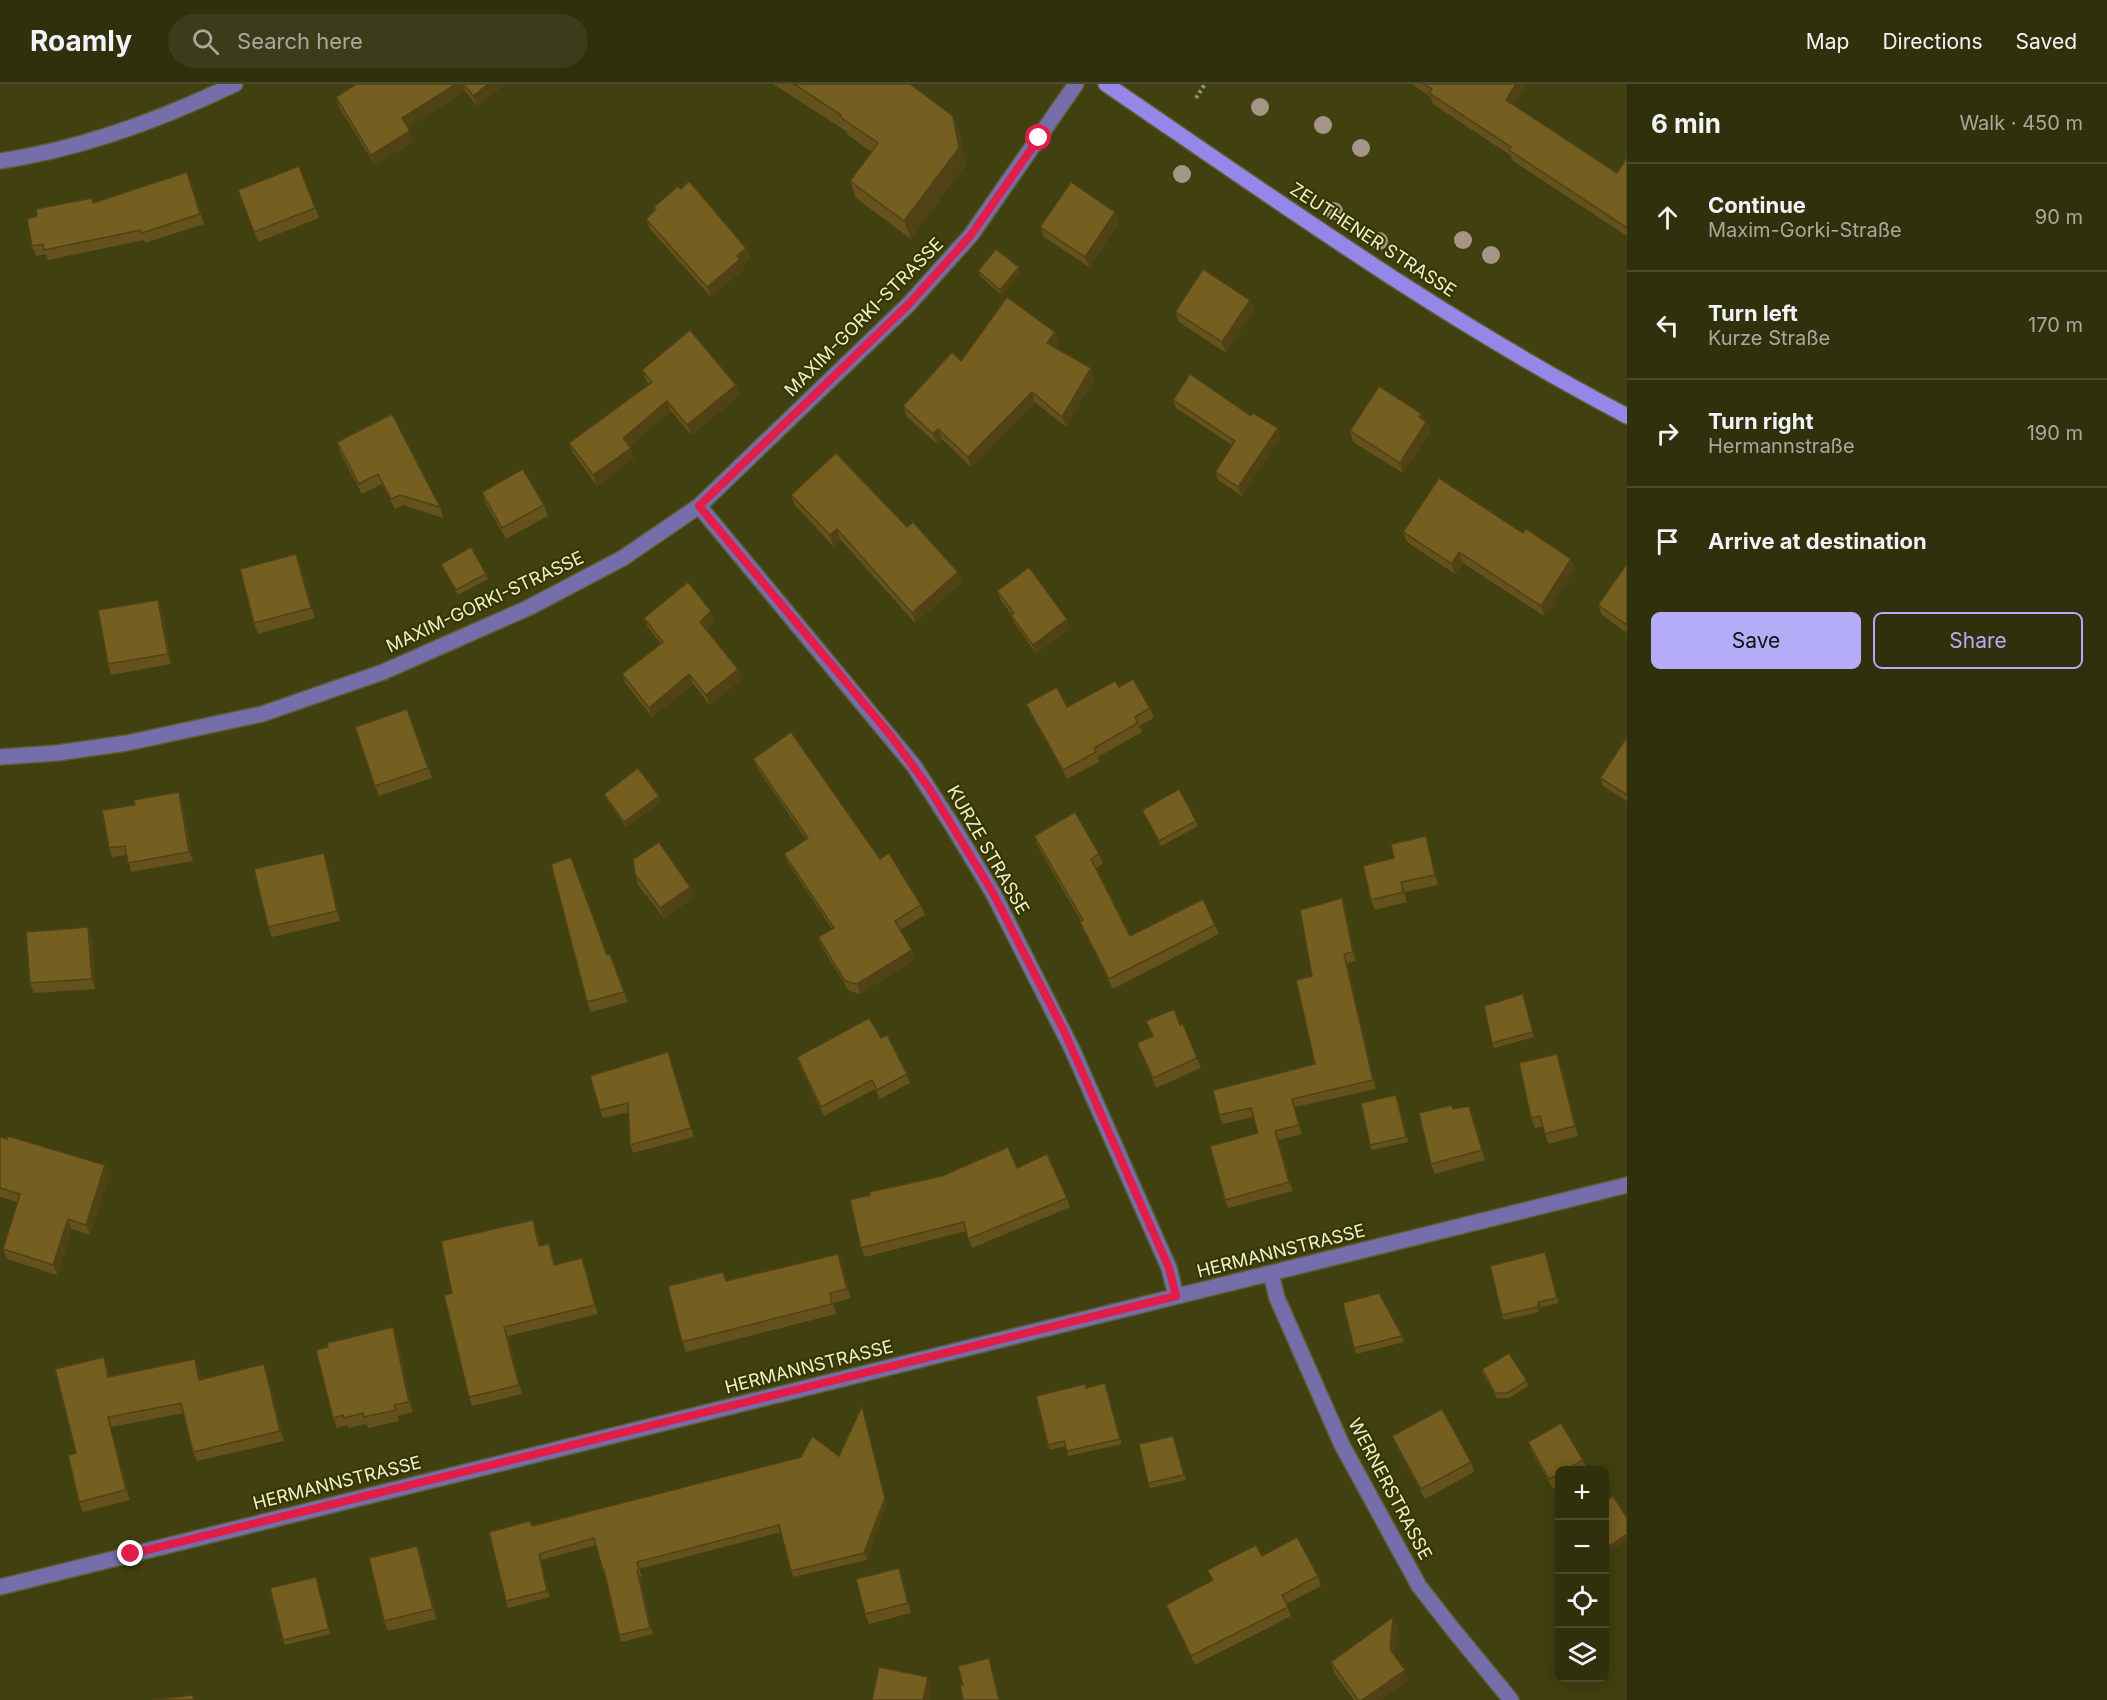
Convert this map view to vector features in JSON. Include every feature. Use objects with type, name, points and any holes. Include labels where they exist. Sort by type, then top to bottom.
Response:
[{"type":"main road","name":"ZEUTHENER STRASSE","points":[[1106,84],[1344,246],[1532,364],[1627,416]]},
{"type":"street","points":[[0,161],[75,147],[127,129],[235,84]]},
{"type":"street","name":"MAXIM-GORKI-STRASSE","points":[[0,757],[57,753],[128,742],[262,714],[382,672],[540,602],[623,558],[699,506],[917,296],[971,235],[1076,84]]},
{"type":"street","name":"KURZE STRASSE","points":[[699,506],[914,766],[954,828],[993,893],[1072,1049],[1169,1268],[1176,1296]]},
{"type":"street","name":"HERMANNSTRASSE","points":[[0,1587],[1627,1185]]},
{"type":"street","name":"WERNERSTRASSE","points":[[1271,1274],[1277,1298],[1342,1444],[1419,1586],[1511,1700]]},
{"type":"path","points":[[1196,98],[1205,84]]},
{"type":"building","points":[[356,84],[456,84],[402,118],[410,131],[371,155],[336,97]]},
{"type":"building","points":[[464,84],[488,84],[473,96]]},
{"type":"building","points":[[794,84],[910,84],[953,116],[959,148],[904,221],[850,181],[878,143]]},
{"type":"building","points":[[1424,84],[1516,84],[1506,100],[1617,173],[1627,157],[1627,228],[1509,150],[1511,147],[1429,93],[1432,89]]},
{"type":"building","points":[[299,166],[315,208],[254,232],[238,190]]},
{"type":"building","points":[[187,172],[200,214],[142,233],[140,230],[44,250],[43,244],[32,246],[27,219],[37,216],[36,209],[92,198],[93,203]]},
{"type":"building","points":[[689,181],[746,248],[737,256],[740,259],[707,287],[646,219],[656,209],[654,207],[678,186],[681,189]]},
{"type":"building","points":[[1071,182],[1115,212],[1085,257],[1040,227]]},
{"type":"building","points":[[996,249],[1019,267],[1000,290],[978,271]]},
{"type":"building","points":[[1203,269],[1250,300],[1222,342],[1175,312]]},
{"type":"building","points":[[1007,297],[1055,332],[1047,343],[1091,368],[1062,417],[1032,392],[968,457],[938,429],[933,434],[903,406],[952,352],[961,361]]},
{"type":"building","points":[[690,330],[736,385],[687,425],[667,401],[623,438],[631,448],[593,475],[569,443],[652,382],[642,370]]},
{"type":"building","points":[[1190,374],[1251,416],[1253,413],[1278,428],[1238,487],[1215,472],[1235,441],[1173,400]]},
{"type":"building","points":[[1379,386],[1422,414],[1419,417],[1426,422],[1400,463],[1350,431]]},
{"type":"building","points":[[392,414],[440,507],[400,495],[391,499],[378,474],[359,484],[337,442]]},
{"type":"building","points":[[836,453],[907,527],[913,522],[958,572],[912,613],[837,529],[830,535],[791,495]]},
{"type":"building","points":[[523,469],[544,505],[502,528],[482,492]]},
{"type":"building","points":[[1439,478],[1523,533],[1526,529],[1571,559],[1541,606],[1459,552],[1452,564],[1403,532]]},
{"type":"building","points":[[471,547],[486,574],[456,590],[441,564]]},
{"type":"building","points":[[296,554],[311,608],[254,623],[240,569]]},
{"type":"building","points":[[1627,566],[1627,625],[1598,605]]},
{"type":"building","points":[[1029,567],[1067,619],[1033,645],[1011,615],[1014,613],[997,591]]},
{"type":"building","points":[[688,582],[711,611],[700,622],[738,669],[706,695],[689,674],[649,708],[622,674],[663,642],[644,618]]},
{"type":"building","points":[[158,600],[168,654],[108,664],[98,610]]},
{"type":"building","points":[[1133,679],[1150,708],[1135,717],[1138,723],[1094,748],[1096,752],[1063,770],[1026,704],[1057,687],[1067,707],[1115,681],[1119,687]]},
{"type":"building","points":[[407,709],[428,768],[375,786],[355,727]]},
{"type":"building","points":[[791,732],[880,859],[889,853],[921,905],[895,921],[912,950],[857,984],[845,981],[818,937],[834,928],[784,854],[808,838],[753,759]]},
{"type":"building","points":[[1627,737],[1627,795],[1600,778]]},
{"type":"building","points":[[638,768],[659,796],[624,822],[604,794]]},
{"type":"building","points":[[1179,789],[1196,821],[1159,841],[1142,810]]},
{"type":"building","points":[[179,792],[189,852],[128,863],[125,846],[109,848],[102,810],[135,805],[134,800]]},
{"type":"building","points":[[1075,812],[1099,854],[1091,859],[1130,936],[1203,899],[1215,925],[1109,979],[1080,922],[1083,920],[1034,836]]},
{"type":"building","points":[[1426,836],[1435,875],[1401,882],[1403,892],[1371,900],[1363,866],[1394,858],[1391,844]]},
{"type":"building","points":[[659,842],[690,887],[660,908],[635,874],[633,859]]},
{"type":"building","points":[[324,853],[337,911],[268,927],[254,869]]},
{"type":"building","points":[[571,857],[607,955],[610,954],[624,992],[587,1002],[551,864]]},
{"type":"building","points":[[1342,898],[1353,952],[1344,954],[1373,1080],[1292,1099],[1299,1125],[1275,1131],[1289,1182],[1225,1200],[1210,1146],[1258,1133],[1251,1108],[1219,1115],[1213,1090],[1315,1064],[1296,980],[1312,976],[1300,910]]},
{"type":"building","points":[[88,927],[92,979],[30,983],[26,932]]},
{"type":"building","points":[[1523,994],[1533,1032],[1492,1043],[1484,1006]]},
{"type":"building","points":[[1174,1009],[1197,1058],[1153,1078],[1137,1043],[1153,1036],[1146,1021]]},
{"type":"building","points":[[869,1018],[881,1038],[887,1035],[907,1074],[877,1090],[872,1080],[821,1107],[797,1057]]},
{"type":"building","points":[[668,1052],[691,1128],[630,1145],[628,1103],[600,1110],[590,1076]]},
{"type":"building","points":[[1557,1054],[1575,1126],[1545,1134],[1540,1116],[1531,1118],[1519,1063]]},
{"type":"building","points":[[1396,1095],[1406,1137],[1370,1145],[1361,1103]]},
{"type":"building","points":[[1452,1105],[1453,1109],[1469,1106],[1482,1150],[1431,1164],[1419,1113]]},
{"type":"building","points":[[8,1136],[105,1165],[86,1225],[68,1219],[53,1265],[3,1249],[20,1194],[0,1188],[0,1137],[7,1139]]},
{"type":"building","points":[[1008,1147],[1017,1168],[1047,1154],[1067,1198],[968,1239],[964,1222],[861,1248],[850,1200],[870,1195],[869,1192],[942,1176]]},
{"type":"building","points":[[533,1220],[539,1246],[549,1244],[554,1265],[582,1258],[595,1305],[504,1327],[519,1385],[469,1397],[444,1295],[452,1293],[441,1241]]},
{"type":"building","points":[[1545,1252],[1557,1298],[1539,1302],[1537,1307],[1502,1315],[1490,1266]]},
{"type":"building","points":[[838,1254],[847,1289],[830,1293],[832,1304],[682,1342],[668,1286],[723,1272],[726,1281]]},
{"type":"building","points":[[1379,1293],[1402,1336],[1354,1348],[1343,1303]]},
{"type":"building","points":[[393,1327],[409,1402],[394,1405],[396,1410],[364,1417],[363,1413],[344,1418],[343,1415],[333,1418],[316,1350],[328,1347],[327,1343]]},
{"type":"building","points":[[1509,1353],[1527,1381],[1507,1393],[1495,1393],[1482,1369]]},
{"type":"building","points":[[104,1357],[108,1377],[195,1359],[199,1380],[264,1364],[280,1431],[193,1452],[181,1403],[108,1417],[126,1490],[79,1502],[68,1455],[76,1453],[55,1369]]},
{"type":"building","points":[[1105,1383],[1120,1439],[1067,1451],[1064,1441],[1048,1445],[1036,1396],[1085,1384],[1086,1388]]},
{"type":"building","points":[[862,1406],[885,1498],[864,1553],[791,1571],[779,1525],[637,1562],[650,1628],[619,1635],[594,1538],[539,1554],[547,1591],[506,1601],[489,1532],[530,1521],[532,1526],[801,1457],[812,1436],[839,1456]]},
{"type":"building","points":[[1442,1409],[1471,1462],[1421,1489],[1392,1436]]},
{"type":"building","points":[[1561,1423],[1583,1460],[1572,1466],[1555,1466],[1555,1476],[1549,1479],[1528,1442]]},
{"type":"building","points":[[1173,1436],[1184,1475],[1148,1483],[1139,1444]]},
{"type":"building","points":[[1613,1496],[1627,1518],[1627,1534],[1609,1546],[1609,1520],[1609,1498]]},
{"type":"building","points":[[1297,1537],[1318,1576],[1282,1595],[1288,1607],[1191,1656],[1166,1605],[1213,1580],[1207,1570],[1256,1545],[1262,1556]]},
{"type":"building","points":[[417,1546],[433,1609],[384,1621],[369,1558]]},
{"type":"building","points":[[899,1568],[908,1603],[865,1614],[856,1579]]},
{"type":"building","points":[[316,1577],[329,1629],[283,1640],[270,1588]]},
{"type":"building","points":[[1393,1617],[1390,1649],[1405,1670],[1362,1700],[1358,1700],[1331,1662]]},
{"type":"building","points":[[989,1658],[999,1700],[963,1700],[960,1684],[963,1685],[958,1666]]},
{"type":"building","points":[[879,1667],[928,1677],[923,1700],[872,1700]]},
{"type":"building","points":[[193,1695],[194,1700],[152,1700]]},
{"type":"route","points":[[131,1554],[1176,1296],[1169,1268],[1072,1049],[993,893],[954,828],[914,766],[891,736],[699,506],[909,304],[971,235],[1039,138]]}]
